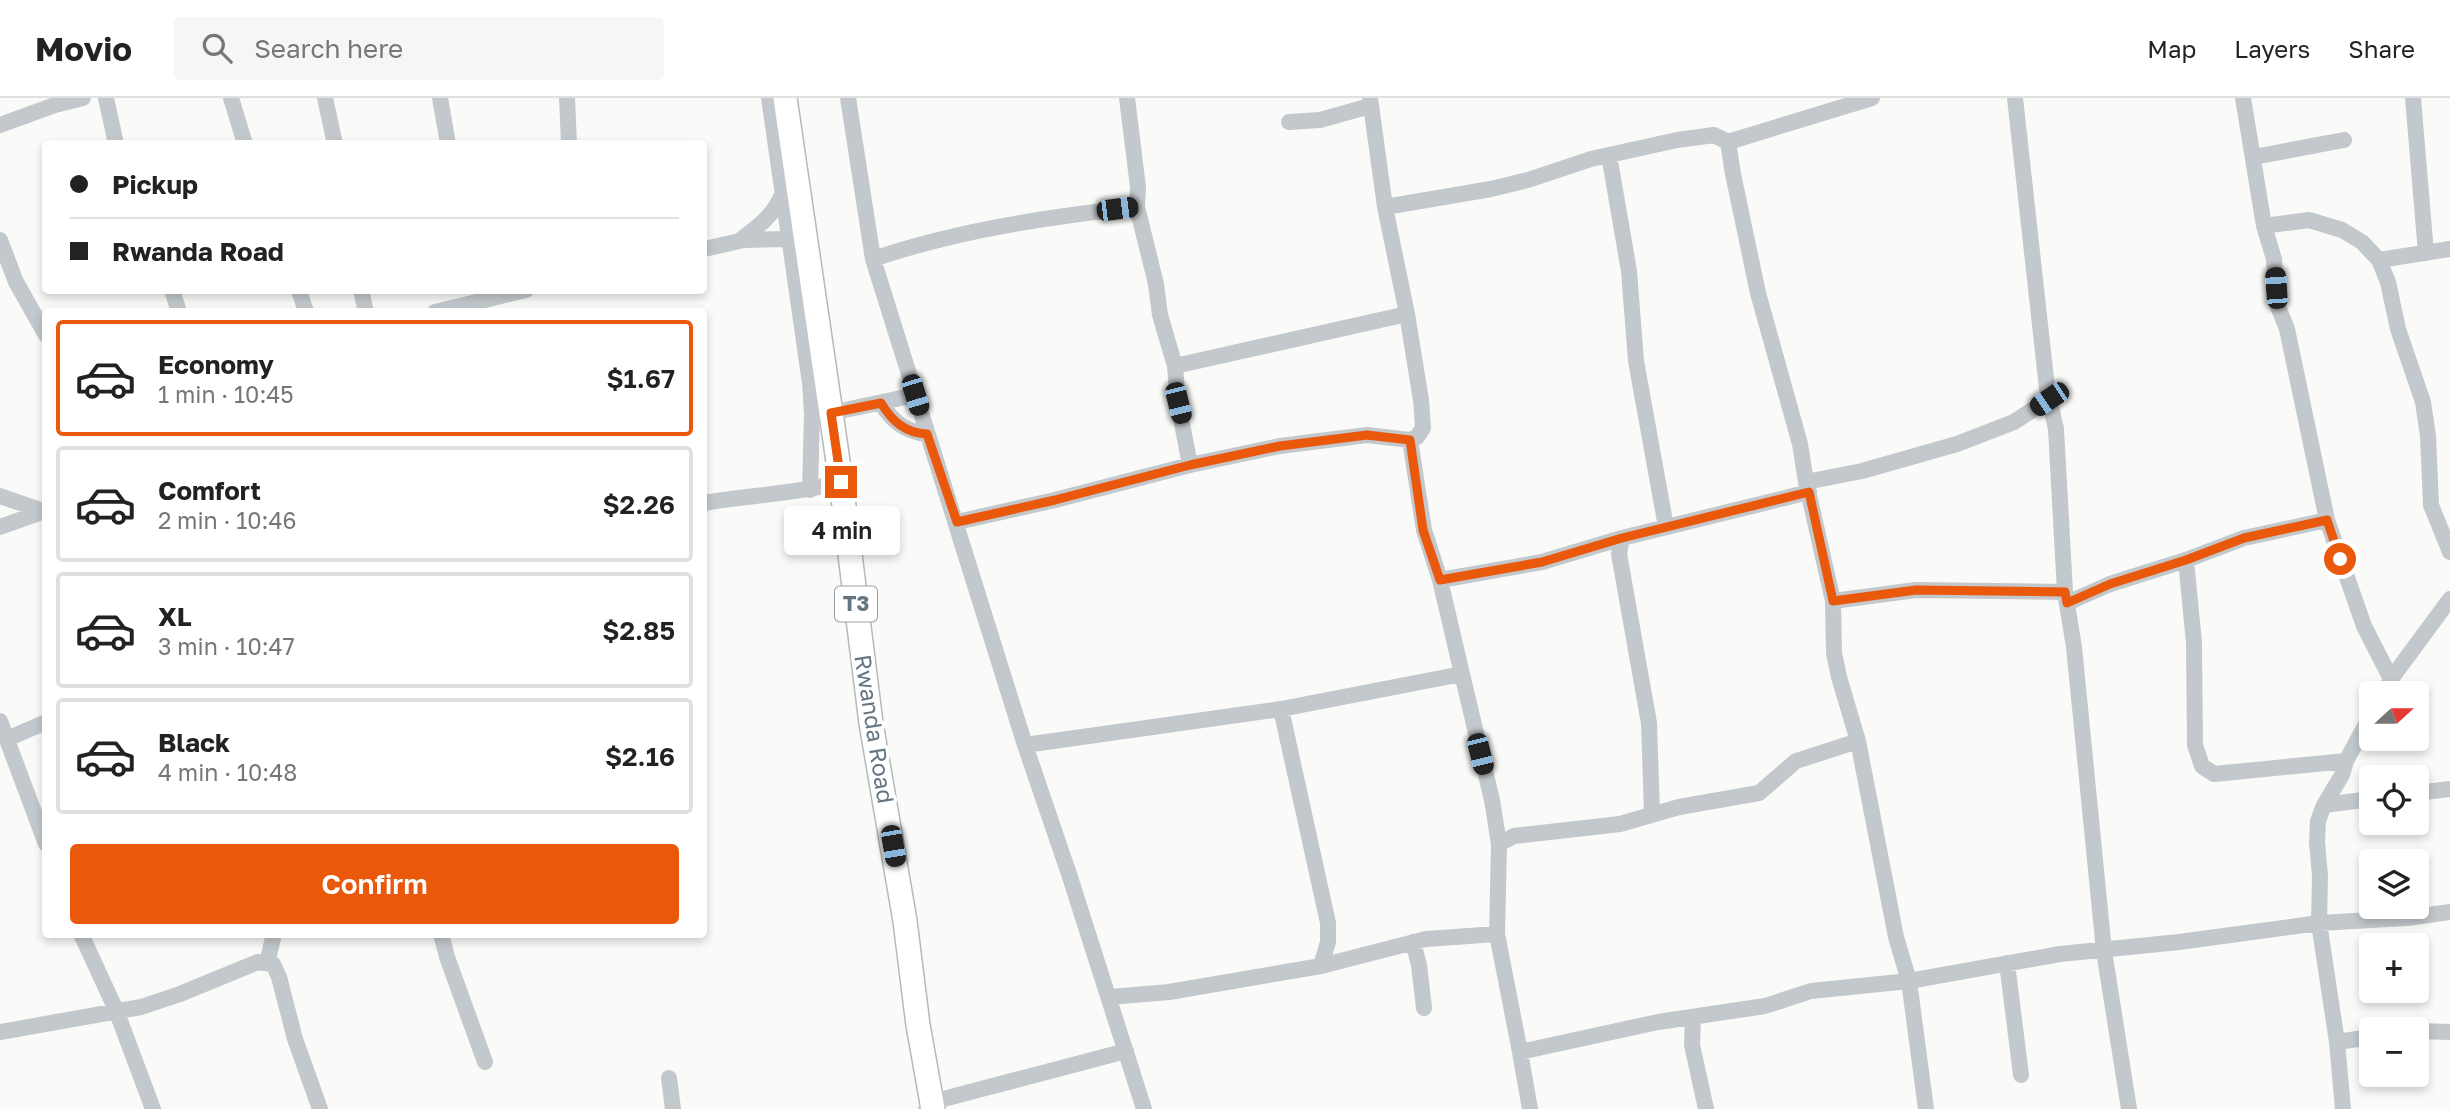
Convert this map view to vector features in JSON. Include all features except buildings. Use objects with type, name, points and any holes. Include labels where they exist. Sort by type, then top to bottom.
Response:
[{"type":"highway","name":"Rwanda Road","points":[[785,98],[841,482],[872,723],[905,921],[930,1107]]},
{"type":"street","points":[[0,125],[41,104],[83,98]]},
{"type":"street","points":[[106,98],[115,140]]},
{"type":"street","points":[[230,98],[245,140]]},
{"type":"street","points":[[325,98],[334,140]]},
{"type":"street","points":[[440,98],[447,140]]},
{"type":"street","points":[[566,98],[569,140]]},
{"type":"street","points":[[769,98],[811,393],[810,490]]},
{"type":"street","points":[[848,98],[873,259],[1025,745],[1110,998],[1144,1109]]},
{"type":"street","points":[[1127,98],[1138,187],[1137,206],[1156,284],[1160,315],[1175,366],[1178,403],[1190,465]]},
{"type":"street","points":[[1385,206],[1453,197],[1503,186],[1608,155],[1677,140],[1714,135],[1728,142],[1821,105],[1872,98]]},
{"type":"street","points":[[2015,98],[2049,399],[2056,429],[2066,598],[2074,647],[2104,951],[2129,1109]]},
{"type":"street","points":[[2243,98],[2264,226],[2274,259],[2277,304],[2287,329],[2327,520],[2385,681]]},
{"type":"street","points":[[2413,98],[2426,253]]},
{"type":"street","points":[[957,522],[1190,465],[1326,439],[1367,435],[1410,440],[1418,437],[1423,428],[1423,419],[1407,314],[1385,206],[1370,102],[1320,120],[1289,122]]},
{"type":"street","points":[[2254,158],[2344,140]]},
{"type":"street","points":[[1728,142],[1732,174],[1758,293],[1800,444],[1833,601],[1834,653],[1858,741],[1896,937],[1909,981],[1926,1109]]},
{"type":"street","points":[[1608,155],[1629,271],[1636,361],[1666,527]]},
{"type":"street","points":[[738,242],[768,219],[782,195]]},
{"type":"street","points":[[873,259],[939,239],[1027,220],[1137,206]]},
{"type":"street","points":[[2264,226],[2309,220],[2342,230],[2362,242],[2379,260],[2423,402],[2428,436],[2431,505],[2450,552]]},
{"type":"street","points":[[707,248],[765,238],[789,239]]},
{"type":"street","points":[[0,240],[16,282],[42,328]]},
{"type":"street","points":[[2379,260],[2450,249]]},
{"type":"street","points":[[451,308],[509,294]]},
{"type":"street","points":[[1175,366],[1407,314]]},
{"type":"street","points":[[831,413],[915,395]]},
{"type":"street","points":[[1440,580],[1542,562],[1957,444],[2014,422],[2049,399]]},
{"type":"street","points":[[881,403],[890,417],[902,428],[927,434]]},
{"type":"street","points":[[1410,440],[1423,530],[1440,580],[1492,800],[1499,844],[1497,934],[1530,1109]]},
{"type":"street","points":[[707,502],[810,490],[841,482]]},
{"type":"street","points":[[0,496],[42,511]]},
{"type":"street","points":[[0,527],[42,513]]},
{"type":"street","points":[[1833,601],[1916,590],[2066,598],[2186,560],[2244,538],[2327,520]]},
{"type":"street","points":[[1622,538],[1619,554],[1649,723],[1652,814]]},
{"type":"street","points":[[2186,560],[2194,643],[2195,745],[2202,766],[2214,774],[2346,761]]},
{"type":"street","points":[[2391,681],[2450,599]]},
{"type":"street","points":[[1025,745],[1281,709],[1462,674]]},
{"type":"street","points":[[1281,709],[1328,923],[1328,942],[1321,966]]},
{"type":"street","points":[[0,721],[41,820]]},
{"type":"street","points":[[7,738],[42,724]]},
{"type":"street","points":[[2343,1109],[2337,1042],[2319,923],[2320,876],[2317,842],[2318,821],[2324,805],[2342,775],[2359,737]]},
{"type":"street","points":[[1499,844],[1514,836],[1620,824],[1652,814],[1759,793],[1796,761],[1858,741]]},
{"type":"street","points":[[2429,792],[2450,789]]},
{"type":"street","points":[[2324,805],[2359,801]]},
{"type":"street","points":[[1520,1052],[1658,1022],[1765,1006],[1811,991],[1909,981],[2060,954],[2104,951],[2319,923],[2407,918],[2450,912]]},
{"type":"street","points":[[1110,998],[1169,992],[1321,966],[1413,942],[1451,936],[1497,934]]},
{"type":"street","points":[[83,938],[116,1010],[153,1109]]},
{"type":"street","points":[[267,963],[273,938]]},
{"type":"street","points":[[442,938],[485,1062]]},
{"type":"street","points":[[1413,942],[1419,965],[1424,1008]]},
{"type":"street","points":[[0,1032],[160,1001],[258,962],[273,964],[295,1039],[320,1109]]},
{"type":"street","points":[[2007,963],[2021,1075]]},
{"type":"street","points":[[1693,1017],[1692,1045],[1706,1109]]},
{"type":"street","points":[[2429,1031],[2450,1032]]},
{"type":"street","points":[[2337,1042],[2359,1039]]},
{"type":"street","points":[[930,1107],[1126,1051]]},
{"type":"street","points":[[669,1078],[673,1109]]},
{"type":"route","points":[[841,482],[831,413],[881,403],[890,417],[902,428],[927,434],[957,522],[1190,465],[1280,446],[1367,435],[1410,440],[1423,530],[1440,580],[1542,562],[1622,538],[1809,492],[1833,601],[1916,590],[2065,592],[2067,603],[2110,584],[2244,538],[2327,520],[2340,559]]}]
